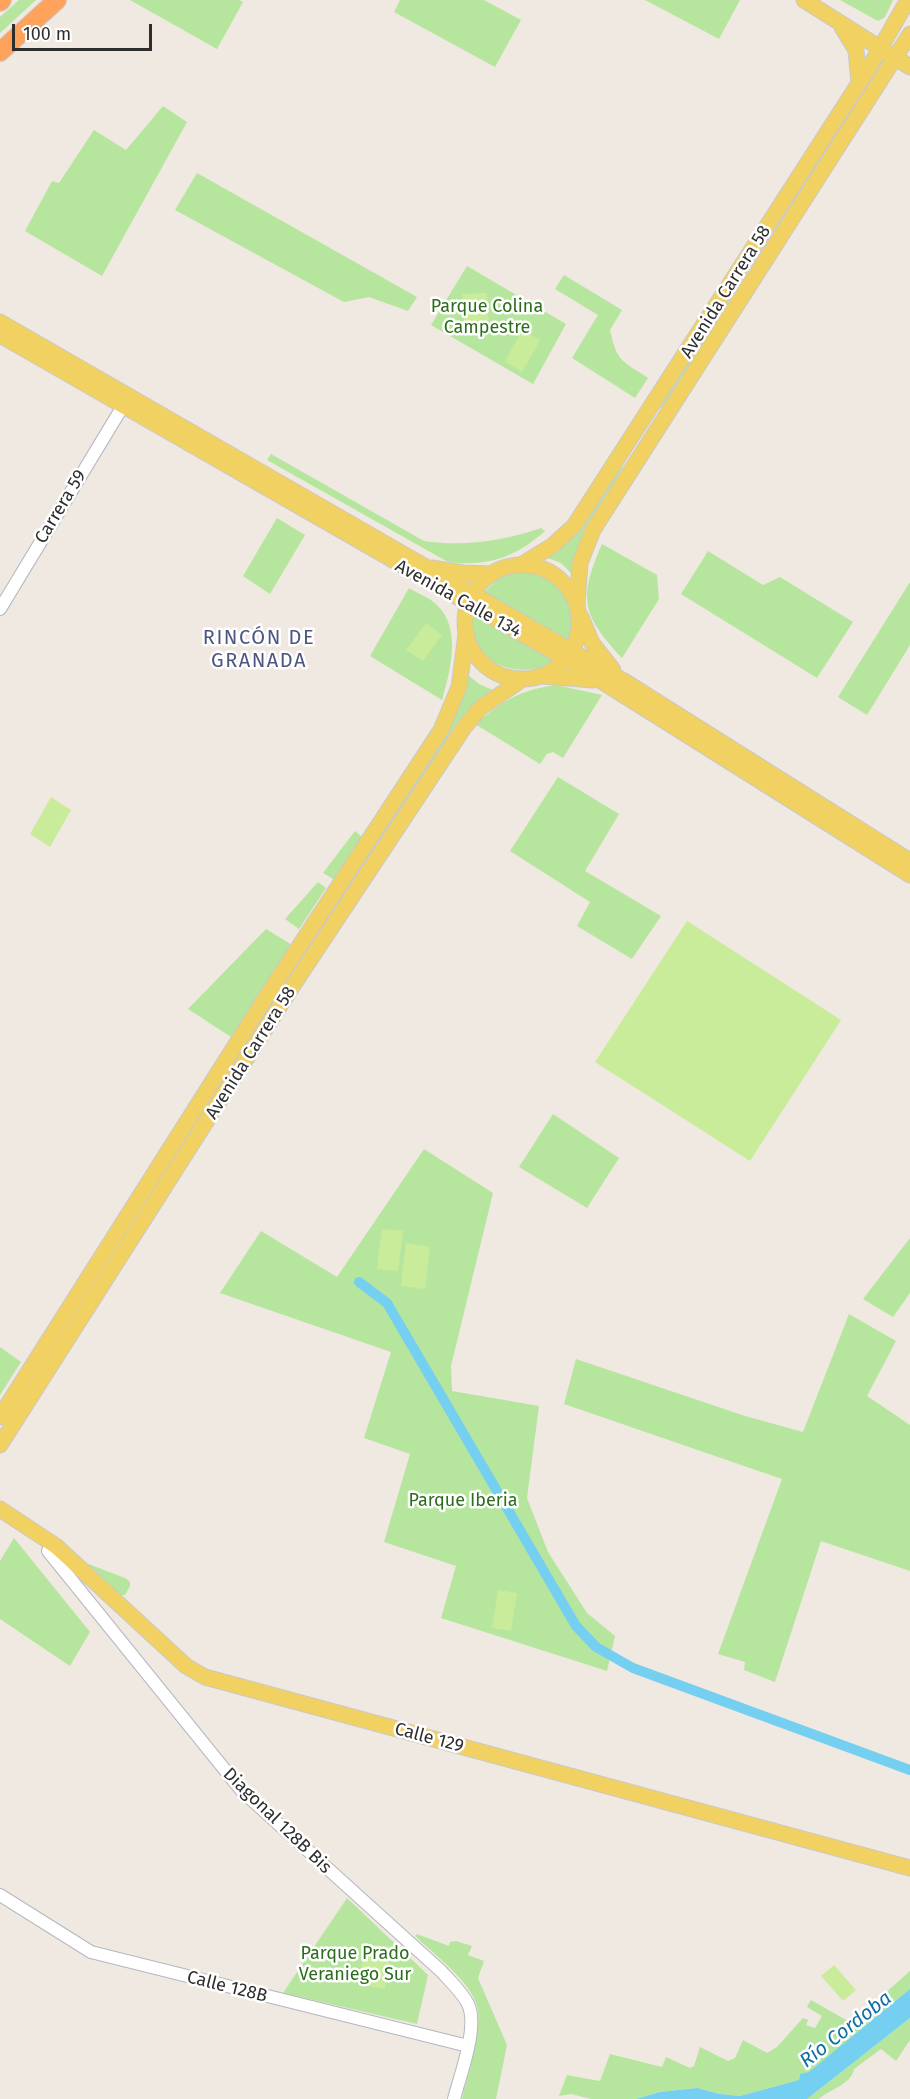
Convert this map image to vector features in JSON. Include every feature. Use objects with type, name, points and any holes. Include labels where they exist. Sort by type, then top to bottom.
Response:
[{"type":"highway","points":[[0,52],[57,0]]},
{"type":"main road","points":[[804,0],[910,68]]},
{"type":"main road","name":"Avenida Carrera 58","points":[[492,574],[506,567],[521,565],[559,540],[574,526],[881,49],[908,0]]},
{"type":"main road","points":[[834,18],[854,44],[859,83]]},
{"type":"main road","name":"Avenida Carrera 58","points":[[569,655],[580,628],[578,610],[580,563],[593,530],[910,34]]},
{"type":"main road","name":"Avenida Calle 134","points":[[0,322],[417,563],[470,600]]},
{"type":"main road","name":"Avenida Calle 134","points":[[0,335],[425,580],[470,600],[569,655],[624,681],[910,861]]},
{"type":"main road","points":[[417,563],[463,573],[492,574]]},
{"type":"main road","points":[[521,565],[545,570],[556,576],[573,594],[592,643],[624,681]]},
{"type":"main road","points":[[470,600],[492,574]]},
{"type":"main road","points":[[425,580],[445,598],[466,632],[471,648],[487,666],[508,677],[523,679],[542,676],[600,681]]},
{"type":"main road","name":"Avenida Carrera 58","points":[[0,1417],[266,997],[441,730],[459,687],[470,600]]},
{"type":"main road","points":[[542,676],[569,655]]},
{"type":"main road","name":"Avenida Calle 134","points":[[569,655],[600,681],[910,875]]},
{"type":"main road","name":"Avenida Carrera 58","points":[[0,1445],[292,987],[463,729],[480,708],[523,679]]},
{"type":"main road","name":"Calle 129","points":[[0,1509],[56,1546],[186,1666],[205,1677],[910,1868]]},
{"type":"main road","name":"Calle 129","points":[[0,1519],[48,1551],[182,1672],[205,1686],[910,1878]]},
{"type":"street","name":"Carrera 59","points":[[0,609],[123,406]]},
{"type":"street","name":"Diagonal 128B Bis","points":[[48,1551],[242,1791],[441,1971],[465,1998],[470,2006],[472,2021],[468,2046]]},
{"type":"street","name":"Calle 128B","points":[[0,1895],[91,1952],[468,2046]]},
{"type":"street","points":[[454,2099],[468,2046]]},
{"type":"green space","points":[[19,0],[36,0],[0,33],[0,17]]},
{"type":"green space","points":[[130,0],[239,0],[243,2],[217,49]]},
{"type":"green space","points":[[400,0],[484,0],[521,20],[495,67],[394,12]]},
{"type":"green space","points":[[645,0],[740,0],[719,39]]},
{"type":"green space","points":[[840,0],[893,0],[885,17],[878,21]]},
{"type":"green space","points":[[163,106],[187,122],[102,276],[25,231],[52,181],[59,183],[94,130],[126,150]]},
{"type":"green space","points":[[197,173],[417,297],[408,311],[369,297],[344,302],[175,210]]},
{"type":"green space","points":[[751,263],[725,308],[716,329],[664,410],[659,407]]},
{"type":"green space","name":"Parque Colina Campestre","points":[[467,266],[566,324],[533,384],[431,325]]},
{"type":"green space","points":[[564,275],[622,310],[610,330],[615,348],[626,363],[648,378],[635,398],[572,358],[598,315],[555,289]]},
{"type":"green space","points":[[487,293],[489,330],[465,332],[462,294]]},
{"type":"green space","points":[[522,330],[540,340],[522,372],[505,362]]},
{"type":"green space","points":[[633,444],[573,575],[561,563],[545,557]]},
{"type":"green space","points":[[271,454],[424,541],[469,543],[498,539],[541,528],[545,531],[523,548],[501,558],[476,563],[448,562],[267,460]]},
{"type":"green space","points":[[277,518],[305,535],[270,594],[243,576]]},
{"type":"green space","points":[[602,544],[657,575],[659,599],[622,658],[599,630],[588,606],[589,579]]},
{"type":"green space","points":[[708,551],[763,585],[780,577],[853,622],[817,678],[681,594]]},
{"type":"green space","points":[[514,573],[542,576],[561,589],[573,615],[572,633],[568,642],[483,593],[499,578]]},
{"type":"green space","points":[[910,582],[910,645],[867,715],[838,697]]},
{"type":"green space","points":[[409,588],[437,605],[445,615],[449,626],[452,638],[451,664],[442,700],[370,656]]},
{"type":"green space","points":[[473,613],[557,660],[542,667],[527,670],[512,669],[497,664],[485,656],[477,644],[472,630]]},
{"type":"green space","points":[[426,623],[442,635],[423,661],[406,650]]},
{"type":"green space","points":[[467,674],[479,684],[495,691],[11,1422],[34,1372],[453,719]]},
{"type":"green space","points":[[556,685],[602,695],[563,758],[553,752],[547,754],[540,764],[475,724],[494,709],[521,693]]},
{"type":"green space","points":[[558,777],[619,814],[585,871],[661,916],[632,959],[577,926],[590,902],[510,851]]},
{"type":"green space","points":[[51,797],[71,810],[50,847],[30,834]]},
{"type":"green space","points":[[355,831],[362,837],[335,880],[323,873]]},
{"type":"green space","points":[[318,882],[326,888],[299,929],[285,919]]},
{"type":"green space","points":[[687,921],[841,1020],[750,1161],[595,1062]]},
{"type":"green space","points":[[266,929],[292,945],[231,1037],[188,1009]]},
{"type":"green space","points":[[553,1114],[619,1158],[587,1208],[519,1167]]},
{"type":"green space","name":"Parque Iberia","points":[[424,1149],[493,1193],[451,1366],[452,1391],[539,1406],[527,1498],[548,1552],[587,1613],[615,1636],[607,1671],[441,1618],[456,1566],[384,1542],[410,1454],[364,1438],[391,1352],[220,1293],[261,1231],[337,1277]]},
{"type":"green space","points":[[382,1229],[403,1231],[398,1271],[377,1269]]},
{"type":"green space","points":[[910,1238],[910,1293],[893,1317],[863,1299]]},
{"type":"green space","points":[[406,1243],[430,1247],[425,1289],[401,1286]]},
{"type":"green space","points":[[849,1314],[896,1341],[867,1396],[910,1425],[910,1571],[821,1541],[775,1682],[744,1670],[745,1662],[718,1654],[782,1479],[564,1404],[576,1359],[745,1416],[803,1432]]},
{"type":"green space","points":[[0,1347],[21,1362],[0,1395]]},
{"type":"green space","points":[[14,1538],[90,1632],[70,1666],[0,1619],[0,1561]]},
{"type":"green space","points":[[78,1560],[125,1578],[130,1582],[130,1586],[125,1595],[120,1595]]},
{"type":"green space","points":[[498,1590],[517,1593],[511,1631],[492,1628]]},
{"type":"green space","name":"Parque Prado Veraniego Sur","points":[[347,1898],[428,1975],[417,2024],[283,1993]]},
{"type":"green space","points":[[417,1934],[449,1946],[450,1942],[456,1941],[472,1946],[468,1955],[484,1961],[478,1978],[507,2045],[496,2099],[462,2099],[478,2027],[477,2006],[467,1987],[415,1936]]},
{"type":"green space","points":[[365,1944],[391,1947],[385,1989],[359,1985]]},
{"type":"green space","points":[[834,1965],[856,1990],[843,2001],[821,1976]]},
{"type":"green space","points":[[910,1971],[910,1989],[809,2073],[800,2074],[799,2080],[740,2096],[697,2088],[660,2092],[636,2099],[591,2099],[571,2094],[559,2096],[567,2075],[600,2081],[610,2054],[662,2067],[666,2057],[690,2068],[694,2066],[700,2047],[728,2061],[735,2058],[743,2040],[767,2053],[777,2047],[803,2018],[808,2020],[806,2025],[815,2028],[822,2016],[807,2007],[811,2000],[846,2020],[857,2018]]},
{"type":"green space","points":[[910,2018],[910,2040],[896,2061],[881,2049],[854,2069],[845,2083],[819,2099],[807,2099]]},
{"type":"water","points":[[910,1989],[910,2018],[807,2099],[636,2099],[660,2092],[697,2088],[740,2096],[799,2080],[800,2074],[809,2072]]},
{"type":"waterway","points":[[359,1282],[387,1303],[576,1626],[596,1647],[633,1668],[910,1770]]},
{"type":"district","name":"RINCÓN DE GRANADA","points":[[259,650]]},
{"type":"water label","name":"Río Cordoba","points":[[846,2030]]}]
